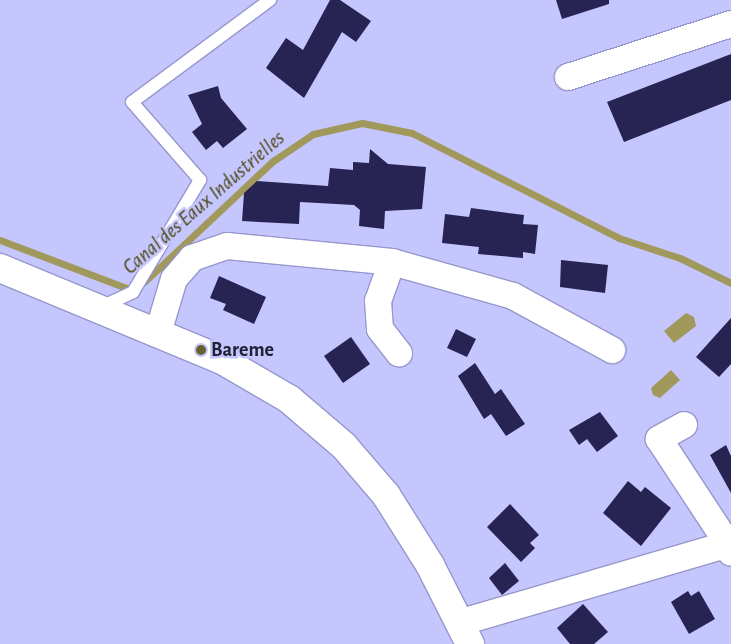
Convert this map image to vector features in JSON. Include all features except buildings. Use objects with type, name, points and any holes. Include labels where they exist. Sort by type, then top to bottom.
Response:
[{"type":"street","points":[[568,77],[731,24]]},
{"type":"street","points":[[158,333],[174,279],[192,258],[227,246],[392,262],[513,296],[612,350]]},
{"type":"street","points":[[392,262],[378,300],[380,329],[398,353]]},
{"type":"street","points":[[0,268],[222,360],[289,399],[344,446],[386,494],[466,633],[729,548],[659,439],[684,425]]},
{"type":"lane","points":[[99,308],[133,292],[200,180],[132,102],[270,0]]},
{"type":"shaded area","points":[[686,313],[694,317],[696,326],[674,343],[664,331]]},
{"type":"shaded area","points":[[671,370],[680,380],[660,398],[653,395],[651,388]]},
{"type":"waterway","name":"Canal des Eaux Industrielles","points":[[144,282],[273,161],[313,134],[362,123],[412,133],[619,238],[680,258],[731,283]]},
{"type":"waterway","name":"Canal des Eaux Industrielles","points":[[0,240],[134,291]]},
{"type":"place","name":"Bareme","points":[[201,350]]}]
